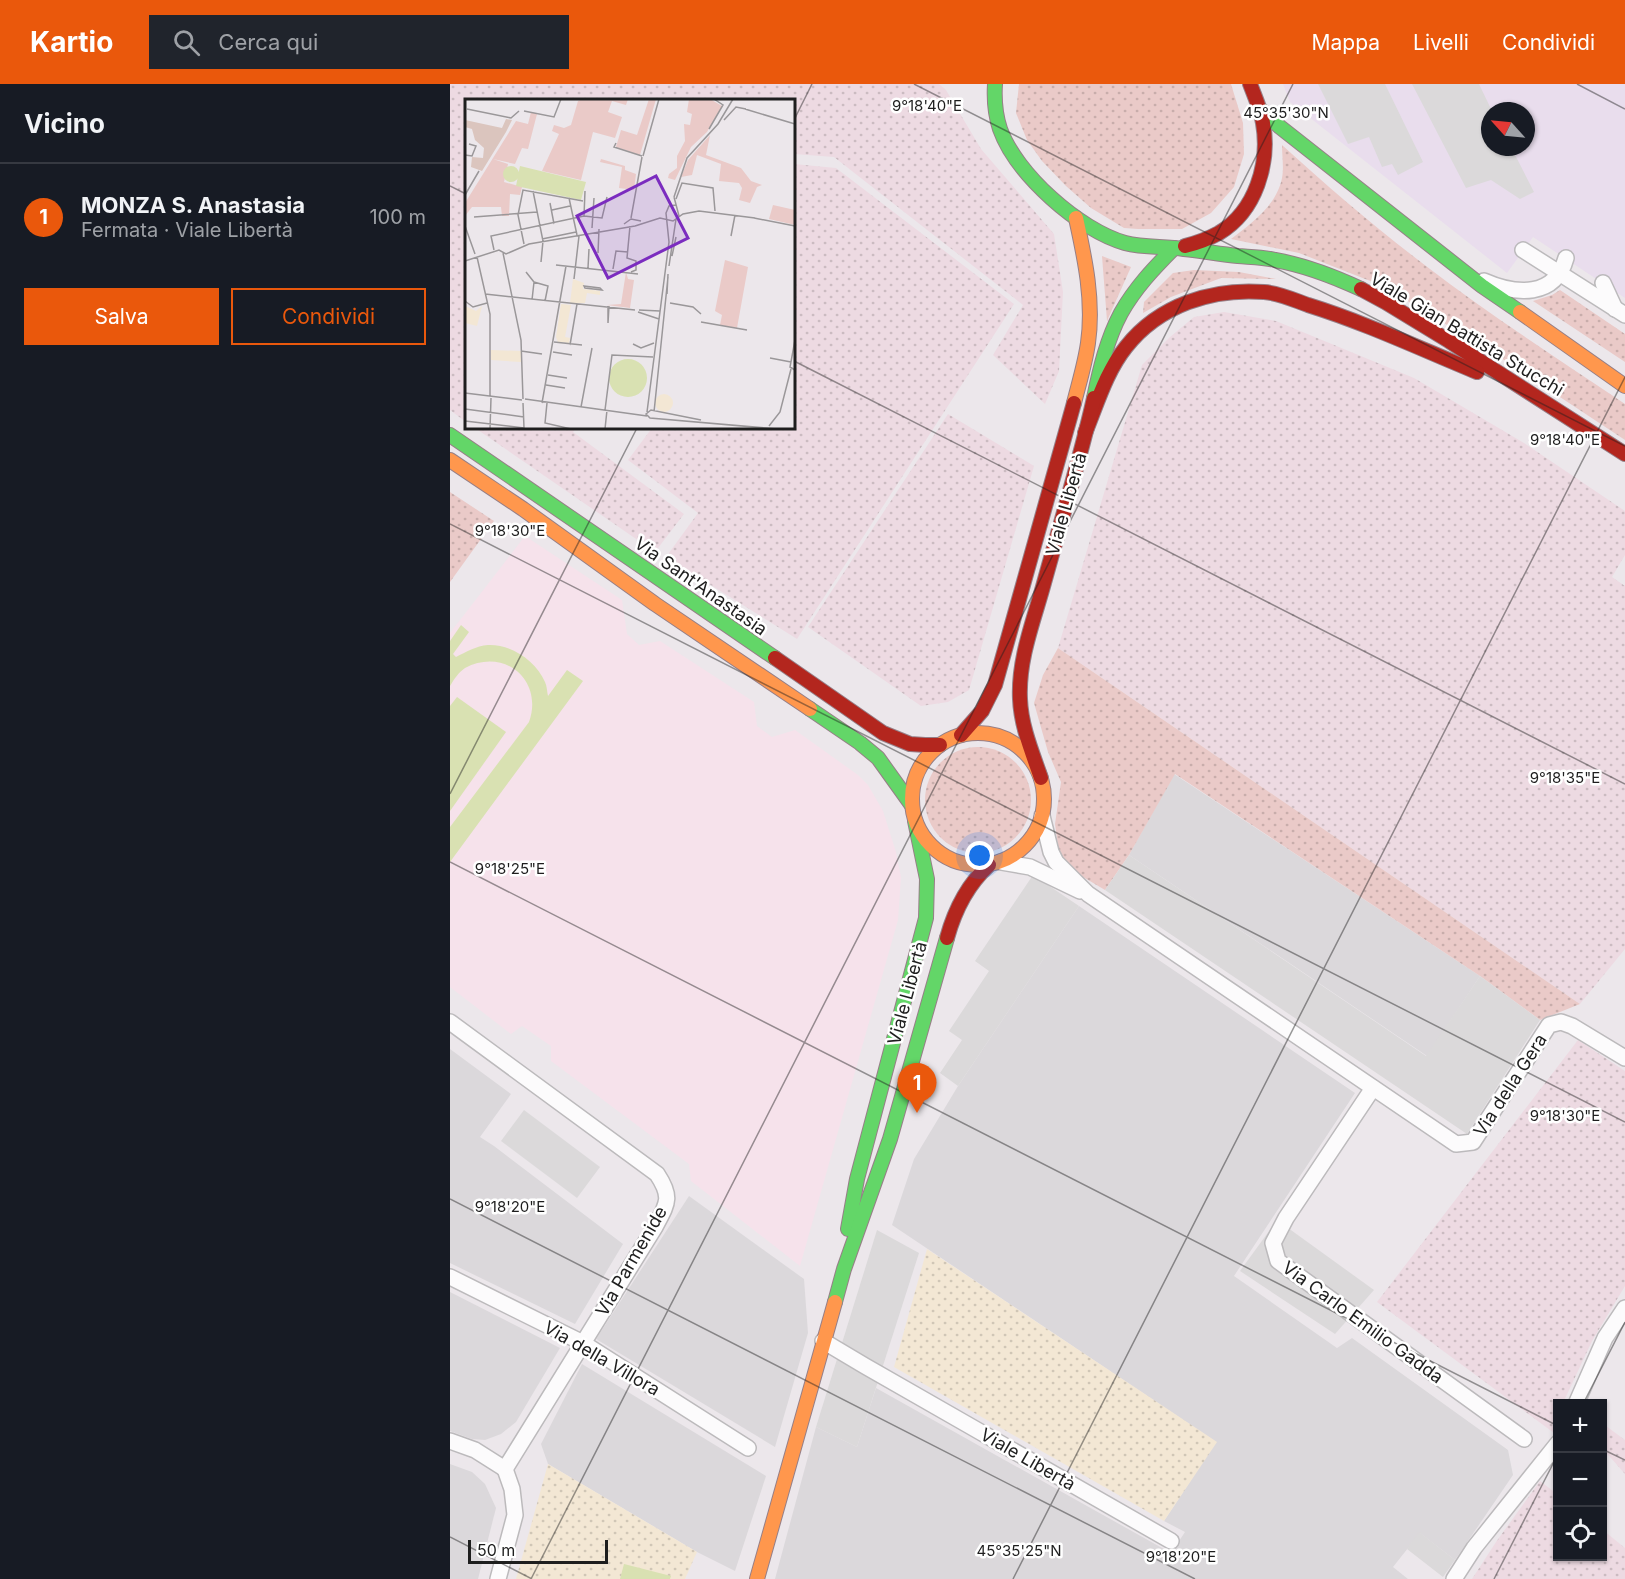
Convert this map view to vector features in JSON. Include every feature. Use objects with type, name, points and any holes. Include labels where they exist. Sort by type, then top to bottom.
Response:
[{"type":"main road","name":"Viale Gian Battista Stucchi","points":[[1174,248],[1197,244],[1215,236],[1231,225],[1250,202],[1261,176],[1264,134],[1260,109],[1250,84]]},
{"type":"main road","name":"Viale Gian Battista Stucchi","points":[[991,91],[996,120],[1005,144],[1042,189],[1076,218],[1117,240],[1135,246],[1271,259],[1311,269],[1347,282],[1385,302],[1625,454]]},
{"type":"main road","name":"Viale Gian Battista Stucchi","points":[[1260,109],[1487,290],[1618,378],[1625,386]]},
{"type":"main road","name":"Viale Libertà","points":[[961,735],[982,711],[995,685],[1085,362],[1091,307],[1088,272],[1076,218]]},
{"type":"main road","name":"Viale Libertà","points":[[1041,778],[1021,715],[1020,690],[1023,662],[1110,339],[1120,316],[1144,279],[1174,248]]},
{"type":"main road","points":[[1085,433],[1115,365],[1126,348],[1154,319],[1182,303],[1235,291],[1269,292],[1338,315],[1534,395]]},
{"type":"main road","name":"Via Sant'Anastasia","points":[[450,435],[883,734],[920,746],[940,745]]},
{"type":"main road","points":[[450,460],[869,750],[886,768],[911,804]]},
{"type":"main road","points":[[986,733],[1008,740],[1028,755],[1041,778],[1045,797],[1037,831],[1015,855],[995,864],[965,865],[945,857],[927,842],[915,821],[911,804],[918,771],[928,756],[940,745],[961,735],[986,733]]},
{"type":"main road","name":"Viale Libertà","points":[[844,1269],[856,1179],[926,918],[927,879],[915,821]]},
{"type":"main road","name":"Viale Libertà","points":[[758,1579],[844,1269],[890,1139],[955,914],[968,887],[980,873],[995,864]]},
{"type":"street","points":[[1523,250],[1620,312]]},
{"type":"street","points":[[1467,273],[1510,290],[1530,291],[1548,285],[1563,270],[1566,258]]},
{"type":"street","points":[[1603,283],[1620,312]]},
{"type":"street","points":[[1042,816],[1051,852],[1056,862],[1088,894]]},
{"type":"street","points":[[995,864],[1030,867],[1088,894],[1373,1088]]},
{"type":"street","name":"Via Parmenide","points":[[450,1022],[657,1174],[665,1186],[667,1204],[655,1227],[505,1469]]},
{"type":"street","name":"Via della Gera","points":[[1373,1088],[1456,1144],[1473,1142],[1549,1025],[1561,1022],[1572,1026],[1625,1058]]},
{"type":"street","name":"Via Carlo Emilio Gadda","points":[[1373,1088],[1286,1218],[1273,1243],[1278,1261],[1524,1439]]},
{"type":"street","name":"Via della Villora","points":[[450,1277],[583,1343],[748,1448]]},
{"type":"street","points":[[1578,1399],[1605,1338],[1625,1308]]},
{"type":"street","name":"Viale Libertà","points":[[823,1341],[1171,1541]]},
{"type":"street","points":[[450,1441],[475,1450],[505,1469],[512,1489],[515,1515],[498,1579]]},
{"type":"street","points":[[1454,1579],[1474,1548],[1553,1448]]},
{"type":"shaded area","points":[[450,84],[939,84],[946,90],[981,149],[1054,234],[1063,292],[1059,371],[1045,404],[993,355],[1023,305],[834,157],[795,154],[795,99],[465,99],[465,421],[450,410]]},
{"type":"shaded area","points":[[1019,84],[1231,84],[1243,123],[1244,154],[1234,187],[1211,213],[1182,229],[1124,228],[1091,208],[1042,161],[1027,140],[1016,113]]},
{"type":"shaded area","points":[[1283,84],[1625,84],[1625,298],[1533,237],[1507,273],[1290,102]]},
{"type":"shaded area","points":[[1318,84],[1385,84],[1423,162],[1398,175],[1392,164],[1382,167],[1369,137],[1348,144]]},
{"type":"shaded area","points":[[1412,84],[1479,84],[1488,102],[1481,102],[1481,156],[1516,156],[1534,192],[1520,199],[1491,180],[1466,188]]},
{"type":"shaded area","points":[[1282,145],[1352,207],[1426,266],[1499,319],[1625,404],[1625,440],[1498,356],[1383,286],[1299,253],[1231,239],[1262,213],[1275,197],[1283,174]]},
{"type":"shaded area","points":[[795,164],[836,168],[1014,304],[797,639],[666,557],[698,513],[628,460],[651,429],[795,429]]},
{"type":"shaded area","points":[[1102,256],[1131,267],[1107,321]]},
{"type":"shaded area","points":[[1194,270],[1239,272],[1276,279],[1221,278],[1171,297],[1143,313],[1144,302],[1173,273]]},
{"type":"shaded area","points":[[1560,290],[1625,334],[1625,362],[1533,301]]},
{"type":"shaded area","points":[[1224,312],[1276,321],[1414,378],[1524,443],[1625,511],[1625,555],[1612,577],[1625,586],[1625,949],[1580,1004],[1058,648],[1142,365],[1194,317]]},
{"type":"shaded area","points":[[948,414],[1034,466],[969,690],[948,702],[921,706],[808,627]]},
{"type":"shaded area","points":[[476,429],[575,429],[573,432],[684,514],[655,552]]},
{"type":"shaded area","points":[[450,492],[494,521],[450,582]]},
{"type":"shaded area","points":[[525,536],[622,600],[627,634],[639,645],[660,641],[754,702],[757,726],[772,737],[795,730],[858,775],[868,785],[883,811],[901,877],[898,920],[800,1266],[691,1181],[689,1164],[551,1061],[551,1046],[522,1026],[511,1034],[450,987],[450,633]]},
{"type":"shaded area","points":[[1058,648],[1580,1004],[1540,1020],[1480,976],[1175,774],[1129,855],[1105,890],[1078,874],[1059,853],[1055,824],[1061,782],[1048,752],[1034,703],[1043,675]]},
{"type":"shaded area","points":[[978,747],[998,751],[1016,762],[1027,780],[1031,800],[1027,820],[1016,838],[998,849],[978,853],[958,849],[940,838],[929,820],[925,800],[929,780],[940,762],[958,751]]},
{"type":"shaded area","points":[[1174,774],[1480,976],[1427,1056],[1129,855]]},
{"type":"shaded area","points":[[1129,855],[1426,1056],[1480,976],[1540,1020],[1467,1134],[1105,890]]},
{"type":"shaded area","points":[[1033,875],[1079,906],[958,1086],[940,1073],[962,1040],[949,1031],[989,971],[975,961]]},
{"type":"shaded area","points":[[1079,906],[1355,1093],[1234,1276],[1337,1348],[1352,1338],[1508,1450],[1513,1475],[1455,1560],[1420,1533],[1393,1567],[1408,1579],[775,1579],[816,1427],[857,1447],[876,1388],[1171,1553],[1185,1532],[1164,1521],[1216,1442],[892,1225],[914,1159],[958,1086]]},
{"type":"shaded area","points":[[1578,1040],[1625,1071],[1625,1286],[1592,1341],[1565,1399],[1553,1399],[1553,1432],[1377,1302]]},
{"type":"shaded area","points":[[450,1049],[511,1094],[480,1137],[623,1244],[575,1324],[450,1263]]},
{"type":"shaded area","points":[[524,1110],[600,1167],[577,1198],[501,1141]]},
{"type":"shaded area","points":[[689,1196],[804,1279],[808,1333],[775,1447],[596,1339]]},
{"type":"shaded area","points":[[1277,1220],[1374,1290],[1335,1334],[1240,1271]]},
{"type":"shaded area","points":[[877,1230],[919,1253],[857,1447],[816,1427]]},
{"type":"shaded area","points":[[927,1249],[1217,1442],[1164,1521],[894,1367]]},
{"type":"shaded area","points":[[450,1292],[560,1348],[516,1422],[501,1434],[485,1440],[472,1439],[450,1431]]},
{"type":"shaded area","points":[[582,1364],[766,1476],[735,1571],[697,1552],[548,1464],[541,1444]]},
{"type":"shaded area","points":[[1607,1427],[1625,1440],[1625,1474],[1607,1454]]},
{"type":"shaded area","points":[[450,1464],[472,1472],[485,1484],[496,1508],[478,1579],[450,1579]]},
{"type":"shaded area","points":[[548,1464],[697,1552],[685,1579],[516,1579]]},
{"type":"shaded area","points":[[1540,1481],[1553,1491],[1553,1561],[1607,1561],[1607,1533],[1625,1548],[1625,1579],[1472,1579]]},
{"type":"shaded area","points":[[1419,1532],[1455,1560],[1443,1577],[1407,1549]]},
{"type":"green space","points":[[461,625],[469,632],[453,654],[456,657],[488,645],[505,647],[522,655],[536,667],[545,682],[548,696],[567,670],[583,681],[450,862],[450,827],[529,722],[532,707],[531,693],[526,681],[517,671],[506,665],[494,662],[480,663],[465,668],[450,686],[450,641]]},
{"type":"green space","points":[[457,697],[506,732],[450,811],[450,706]]},
{"type":"green space","points":[[624,1564],[671,1576],[670,1579],[620,1579]]},
{"type":"traffic: fast","points":[[995,84],[997,118],[1008,146],[1034,181],[1051,198],[1088,226],[1132,245],[1177,248],[1286,262],[1318,271],[1361,289]]},
{"type":"traffic: fast","points":[[1260,109],[1482,286],[1520,312]]},
{"type":"traffic: fast","points":[[1094,398],[1101,365],[1121,313],[1152,271],[1174,248]]},
{"type":"traffic: fast","points":[[450,435],[775,658]]},
{"type":"traffic: fast","points":[[810,709],[878,758],[911,804]]},
{"type":"traffic: fast","points":[[848,1229],[857,1179],[926,918],[927,879],[915,821]]},
{"type":"traffic: fast","points":[[835,1302],[844,1269],[890,1139],[947,938]]},
{"type":"traffic: slow","points":[[1074,403],[1084,366],[1090,327],[1085,264],[1076,218]]},
{"type":"traffic: slow","points":[[1520,312],[1625,386]]},
{"type":"traffic: slow","points":[[450,460],[523,509],[655,604],[810,709]]},
{"type":"traffic: slow","points":[[978,733],[1003,738],[1025,752],[1039,774],[1044,799],[1039,824],[1025,846],[1003,860],[978,865],[953,860],[931,846],[917,824],[912,799],[917,774],[931,752],[953,738],[978,733]]},
{"type":"traffic: slow","points":[[757,1579],[835,1302]]},
{"type":"traffic: jam","points":[[1185,246],[1211,237],[1232,224],[1251,199],[1257,185],[1262,170],[1265,138],[1261,113],[1250,84]]},
{"type":"traffic: jam","points":[[1361,289],[1449,341],[1625,454]]},
{"type":"traffic: jam","points":[[1085,433],[1102,388],[1113,367],[1139,332],[1170,310],[1188,302],[1225,293],[1244,291],[1281,295],[1372,328],[1477,372]]},
{"type":"traffic: jam","points":[[1041,778],[1022,719],[1020,699],[1022,669],[1094,398]]},
{"type":"traffic: jam","points":[[961,735],[982,711],[995,685],[1074,403]]},
{"type":"traffic: jam","points":[[775,658],[883,733],[910,744],[940,745]]},
{"type":"traffic: jam","points":[[947,938],[963,898],[974,881],[989,865]]},
{"type":"place","name":"MONZA S. Anastasia","points":[[917,1113]]}]
